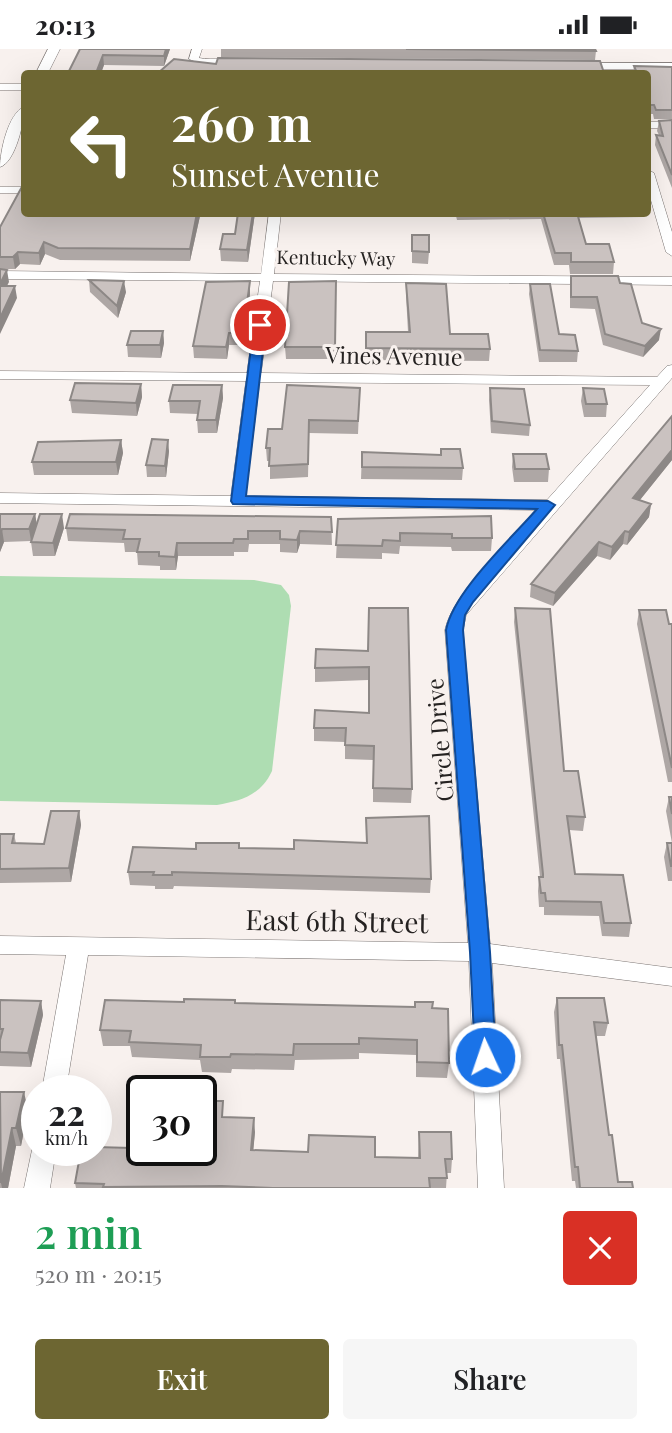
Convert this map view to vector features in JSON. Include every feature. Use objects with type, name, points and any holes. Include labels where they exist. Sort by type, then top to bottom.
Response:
[{"type":"main road","points":[[44,70],[54,49]]},
{"type":"main road","points":[[0,163],[21,121]]},
{"type":"street","points":[[197,49],[194,59],[205,62],[245,63]]},
{"type":"street","points":[[570,66],[672,66]]},
{"type":"street","points":[[0,87],[21,87]]},
{"type":"street","points":[[651,125],[672,125]]},
{"type":"street","points":[[0,190],[21,190]]},
{"type":"street","points":[[672,195],[651,195],[672,252]]},
{"type":"street","points":[[238,501],[274,217]]},
{"type":"street","name":"Kentucky Way","points":[[0,275],[672,281]]},
{"type":"street","name":"Vines Avenue","points":[[0,375],[667,375]]},
{"type":"street","name":"Circle Drive","points":[[491,1188],[480,952],[454,630],[457,615],[548,505],[667,375]]},
{"type":"street","points":[[0,498],[548,505]]},
{"type":"street","name":"East 6th Street","points":[[0,945],[480,952],[672,977]]},
{"type":"street","points":[[57,1075],[79,946]]},
{"type":"street","points":[[37,1188],[41,1166]]},
{"type":"green space","points":[[0,576],[254,580],[281,585],[289,595],[291,606],[272,771],[262,786],[249,795],[217,805],[0,801]]},
{"type":"building","points":[[80,49],[166,49],[164,56],[103,55],[97,70],[70,70]]},
{"type":"building","points":[[406,49],[595,49],[596,51]]},
{"type":"building","points":[[218,58],[600,61],[603,70],[161,70],[174,59],[216,64]]},
{"type":"building","points":[[634,66],[672,67],[672,110],[656,110],[654,105],[651,105],[651,70],[636,70]]},
{"type":"building","points":[[672,120],[672,175],[656,135],[663,136],[659,121]]},
{"type":"building","points":[[21,188],[21,217],[196,217],[190,249],[58,248],[44,242],[39,253],[18,252],[13,257],[0,257],[0,227]]},
{"type":"building","points":[[237,217],[252,217],[247,250],[220,249],[223,234],[235,234]]},
{"type":"building","points":[[544,217],[578,217],[586,244],[609,244],[614,262],[571,262],[571,253],[555,253]]},
{"type":"building","points":[[412,235],[429,235],[429,252],[412,251]]},
{"type":"building","points":[[0,269],[7,270],[0,284]]},
{"type":"building","points":[[571,276],[618,276],[620,283],[631,284],[642,323],[661,329],[645,346],[605,334],[597,297],[571,297]]},
{"type":"building","points":[[89,280],[124,281],[117,306]]},
{"type":"building","points":[[250,281],[243,333],[229,333],[226,347],[193,346],[206,282]]},
{"type":"building","points":[[336,281],[335,347],[285,347],[289,282]]},
{"type":"building","points":[[406,283],[446,284],[450,334],[488,334],[490,349],[366,348],[366,332],[410,332]]},
{"type":"building","points":[[530,284],[550,284],[559,334],[575,335],[578,351],[540,350]]},
{"type":"building","points":[[0,286],[15,286],[0,318]]},
{"type":"building","points":[[131,331],[163,331],[160,345],[127,345]]},
{"type":"building","points":[[75,383],[141,384],[136,403],[70,400]]},
{"type":"building","points":[[173,385],[222,385],[216,420],[197,420],[200,401],[169,401]]},
{"type":"building","points":[[287,385],[360,388],[358,421],[309,420],[308,464],[269,466],[270,448],[266,448],[268,429],[282,429]]},
{"type":"building","points":[[490,388],[524,389],[530,425],[492,421]]},
{"type":"building","points":[[583,388],[604,389],[607,404],[586,404]]},
{"type":"building","points":[[672,416],[672,450],[633,498],[651,504],[629,532],[625,531],[612,547],[599,542],[555,593],[531,584]]},
{"type":"building","points":[[152,439],[168,440],[165,466],[146,465]]},
{"type":"building","points":[[121,440],[116,462],[32,462],[38,442]]},
{"type":"building","points":[[441,449],[460,449],[463,468],[362,467],[362,452],[441,455]]},
{"type":"building","points":[[513,454],[546,454],[549,469],[515,469]]},
{"type":"building","points":[[0,514],[35,514],[29,529],[2,529],[0,534]]},
{"type":"building","points":[[40,514],[62,514],[53,543],[31,542]]},
{"type":"building","points":[[70,514],[331,517],[332,532],[300,531],[297,540],[280,539],[280,531],[248,531],[248,539],[234,539],[233,543],[177,543],[175,557],[159,556],[159,552],[137,552],[140,539],[123,539],[125,530],[66,528]]},
{"type":"building","points":[[491,516],[492,538],[452,538],[452,534],[400,533],[400,541],[383,540],[382,546],[336,545],[338,519]]},
{"type":"building","points":[[369,608],[408,608],[412,789],[373,788],[374,746],[345,745],[346,728],[314,728],[315,710],[369,713],[369,667],[315,668],[316,649],[368,651]]},
{"type":"building","points":[[515,608],[550,609],[564,771],[578,771],[585,817],[567,816],[575,874],[623,875],[631,923],[604,923],[601,902],[546,901],[545,893],[541,893],[539,877],[543,877],[543,874]]},
{"type":"building","points":[[639,610],[666,610],[669,624],[672,624],[672,768]]},
{"type":"building","points":[[51,811],[79,811],[69,868],[0,869],[0,834],[14,834],[12,843],[44,844]]},
{"type":"building","points":[[429,816],[431,879],[172,872],[172,875],[153,875],[154,872],[128,872],[133,847],[196,849],[196,843],[239,843],[239,848],[294,849],[294,840],[367,843],[366,818]]},
{"type":"building","points":[[667,843],[672,843],[672,866],[671,866]]},
{"type":"building","points":[[557,998],[604,998],[608,1023],[594,1022],[609,1135],[612,1135],[618,1182],[632,1182],[633,1188],[580,1188],[578,1167],[575,1167],[562,1045],[559,1045]]},
{"type":"building","points":[[184,999],[235,1000],[235,1003],[415,1007],[415,1002],[433,1002],[432,1008],[448,1009],[449,1063],[417,1062],[417,1040],[359,1038],[359,1044],[294,1044],[293,1055],[231,1054],[230,1057],[200,1057],[201,1045],[129,1042],[131,1031],[100,1030],[105,1000],[184,1002]]},
{"type":"building","points":[[0,1000],[41,1001],[28,1053],[0,1052],[3,1029],[0,1029]]},
{"type":"building","points":[[0,1092],[21,1092],[21,1106],[16,1128],[12,1128],[1,1183]]},
{"type":"building","points":[[217,1101],[223,1101],[222,1117],[254,1118],[251,1150],[308,1152],[309,1135],[375,1137],[375,1157],[420,1158],[419,1132],[451,1132],[452,1159],[445,1159],[447,1178],[429,1178],[430,1188],[103,1187],[104,1184],[75,1183],[78,1166],[112,1166],[112,1147],[126,1148],[126,1166],[217,1166]]},
{"type":"route","points":[[260,325],[238,501],[548,505],[467,600],[457,615],[454,630],[480,952],[485,1057]]}]
